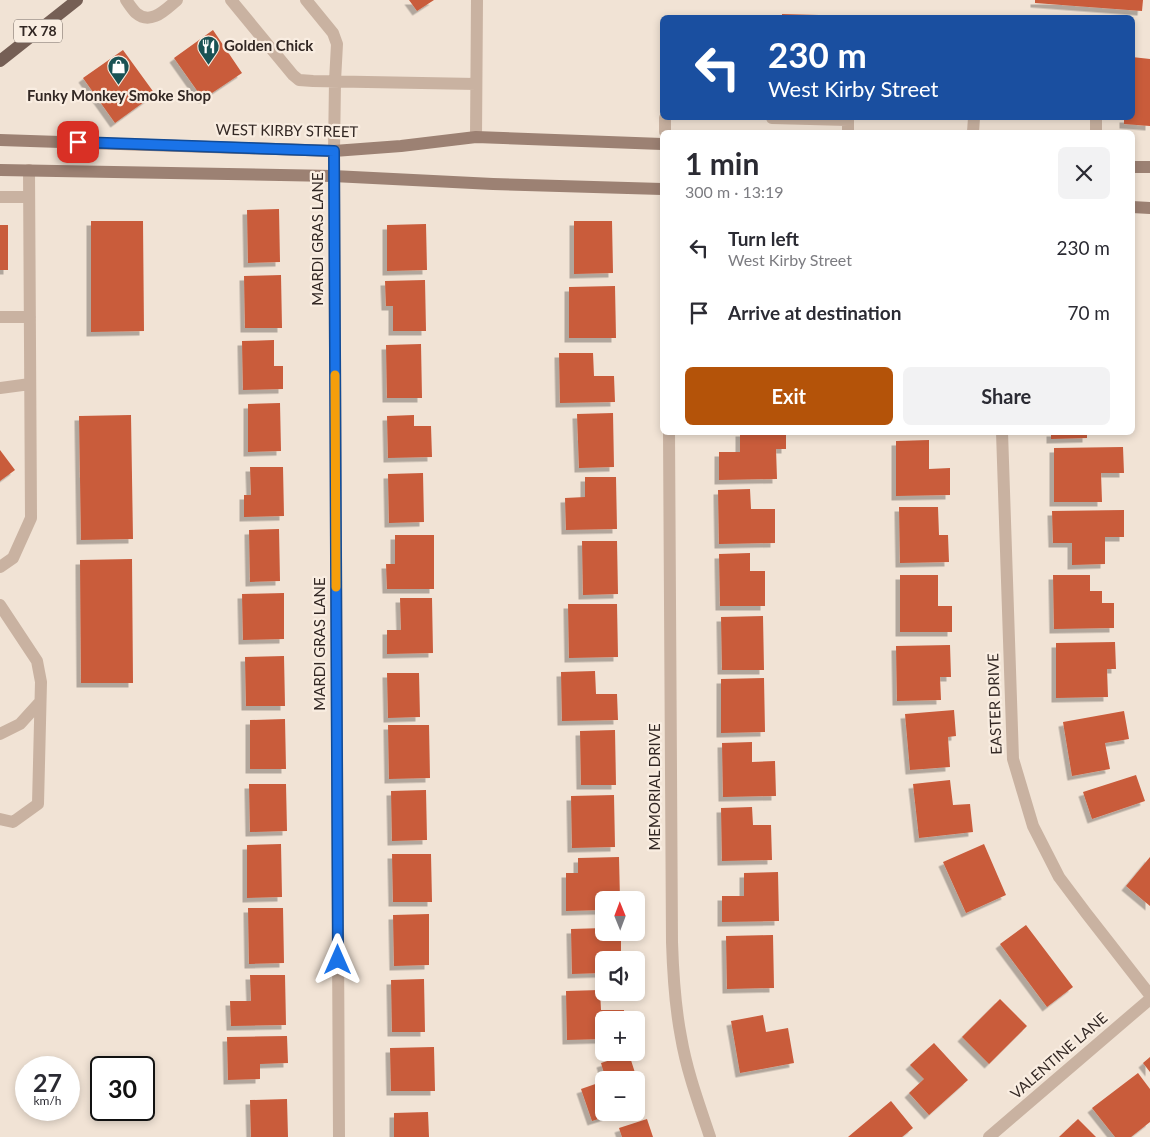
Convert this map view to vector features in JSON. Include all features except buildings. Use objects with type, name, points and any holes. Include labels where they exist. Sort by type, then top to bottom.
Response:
[{"type":"main road","name":"TX 78","points":[[0,61],[77,0]]},
{"type":"main road","name":"WEST KIRBY STREET","points":[[0,140],[334,151],[402,146],[476,137],[660,144]]},
{"type":"main road","points":[[1135,166],[1150,167]]},
{"type":"main road","points":[[0,170],[333,176],[492,184],[660,189]]},
{"type":"main road","points":[[1135,207],[1150,208]]},
{"type":"street","points":[[126,0],[135,12],[145,18],[157,16],[177,0]]},
{"type":"street","points":[[231,0],[285,66],[299,80],[476,84]]},
{"type":"street","name":"MARDI GRAS LANE","points":[[306,0],[333,33],[337,44],[333,176],[339,1137]]},
{"type":"street","points":[[476,0],[476,137]]},
{"type":"street","points":[[0,567],[13,558],[31,518],[29,170]]},
{"type":"street","points":[[0,197],[29,197]]},
{"type":"street","points":[[0,317],[30,317]]},
{"type":"street","points":[[0,388],[30,384]]},
{"type":"street","name":"MEMORIAL DRIVE","points":[[668,435],[672,942],[674,987],[681,1037],[693,1087],[710,1137]]},
{"type":"street","name":"EASTER DRIVE","points":[[1002,435],[1013,759],[1033,826],[1059,877],[1150,995]]},
{"type":"street","points":[[0,605],[37,662],[40,682],[38,804],[13,822],[0,819]]},
{"type":"street","points":[[0,734],[20,724],[40,702]]},
{"type":"street","name":"VALENTINE LANE","points":[[989,1137],[1150,1000]]},
{"type":"slow traffic","points":[[335,375],[336,587]]},
{"type":"place","name":"Golden Chick","points":[[208,65]]},
{"type":"place","name":"Funky Monkey Smoke Shop","points":[[119,86]]},
{"type":"route","points":[[78,142],[334,151],[338,960]]}]
